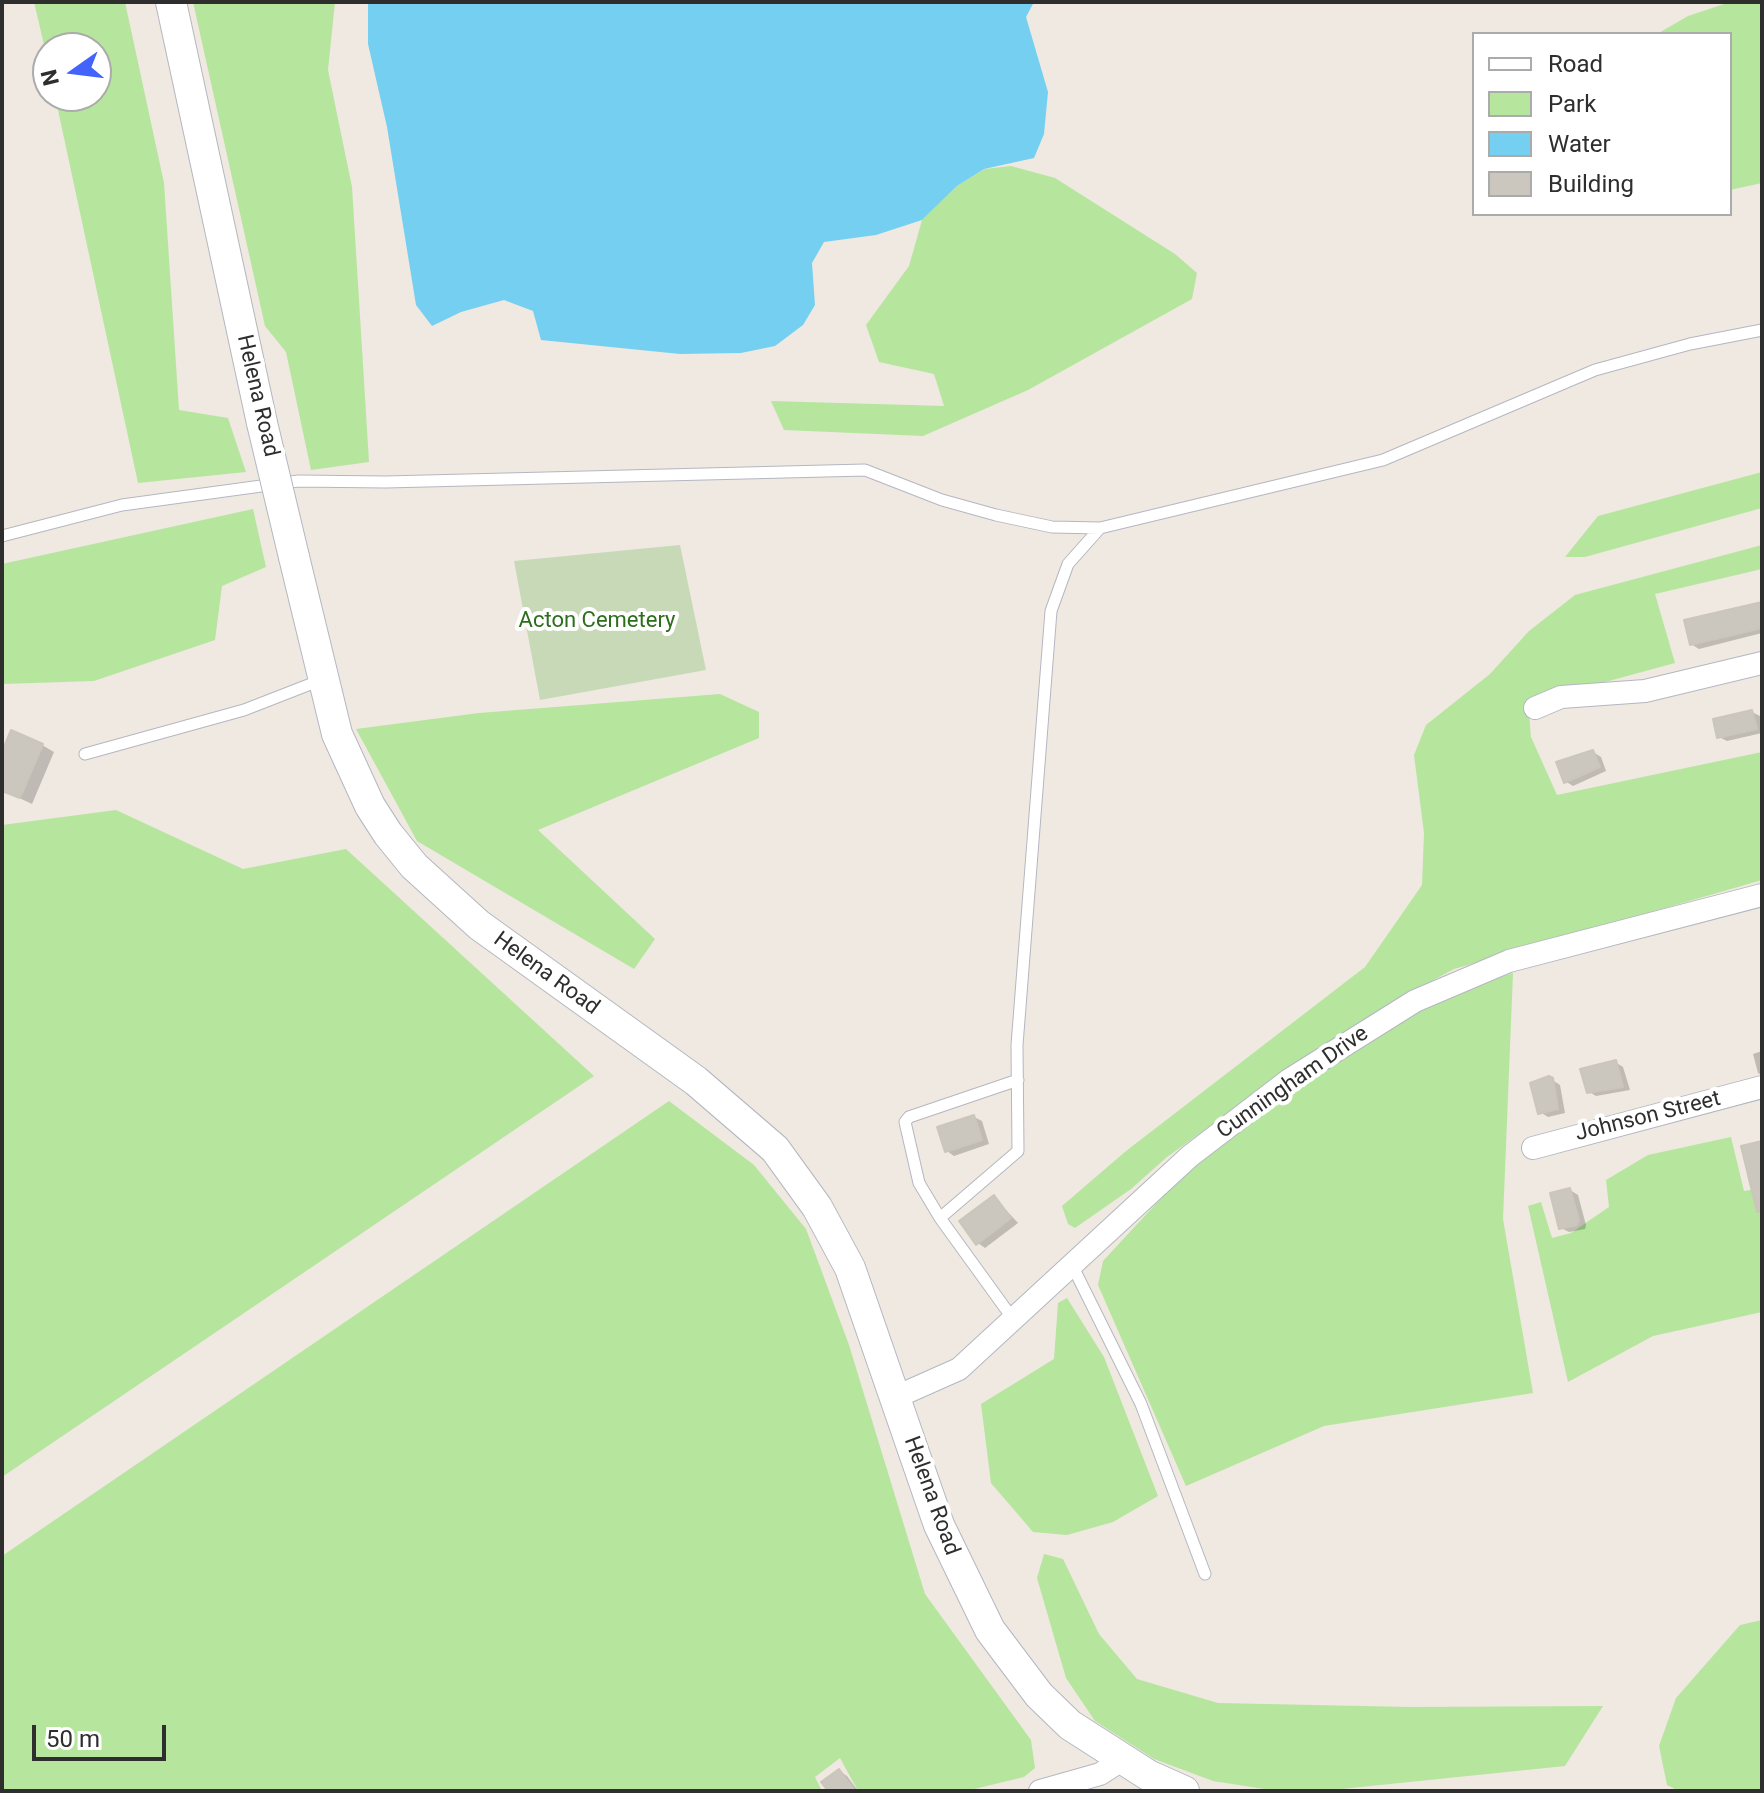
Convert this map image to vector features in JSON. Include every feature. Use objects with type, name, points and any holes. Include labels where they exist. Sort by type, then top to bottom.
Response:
[{"type":"main road","name":"Helena Road","points":[[171,2],[262,423],[322,680],[353,772],[370,806],[414,866],[479,925],[731,1108],[794,1173],[850,1268],[939,1525],[990,1630],[1039,1695],[1070,1725],[1122,1760],[1184,1791]]},
{"type":"street","points":[[1535,708],[1561,697],[1645,691],[1762,663]]},
{"type":"street","name":"Cunningham Drive","points":[[896,1397],[959,1369],[1190,1156],[1261,1100],[1415,1001],[1509,961],[1762,895]]},
{"type":"street","name":"Johnson Street","points":[[1533,1148],[1762,1087]]},
{"type":"street","points":[[1040,1791],[1100,1774],[1122,1760]]},
{"type":"lane","points":[[2,536],[122,505],[298,481],[386,482],[865,470],[942,500],[996,515],[1052,527],[1100,528],[1383,460],[1595,370],[1690,344],[1762,330]]},
{"type":"lane","points":[[940,1218],[1018,1151],[1018,1080],[1051,611],[1068,564],[1100,528]]},
{"type":"lane","points":[[85,754],[244,710],[322,680]]},
{"type":"lane","points":[[1014,1320],[940,1218],[919,1183],[905,1122],[909,1117],[1018,1080]]},
{"type":"lane","points":[[1073,1267],[1141,1404],[1205,1574]]},
{"type":"green space","points":[[34,2],[125,2],[164,183],[179,410],[228,418],[246,472],[138,483],[58,112],[112,112],[112,32],[41,32]]},
{"type":"green space","points":[[193,2],[335,2],[328,70],[352,187],[369,462],[311,470],[286,352],[265,326]]},
{"type":"green space","points":[[1730,2],[1762,2],[1762,183],[1732,190],[1732,32],[1660,32],[1688,16]]},
{"type":"green space","points":[[1011,166],[1055,178],[1175,254],[1197,273],[1192,299],[1028,390],[923,436],[784,430],[771,401],[944,406],[934,374],[879,362],[866,325],[909,266],[922,220],[957,186],[984,169]]},
{"type":"green space","points":[[1762,472],[1762,508],[1585,557],[1565,557],[1598,516]]},
{"type":"green space","points":[[253,509],[266,567],[222,586],[215,640],[94,681],[2,684],[2,564]]},
{"type":"green space","name":"Acton Cemetery","points":[[680,545],[706,670],[540,700],[514,561]]},
{"type":"green space","points":[[1762,545],[1762,569],[1655,594],[1675,663],[1528,703],[1531,737],[1557,795],[1762,752],[1762,880],[1454,969],[1384,1007],[1293,1066],[1167,1157],[1131,1189],[1075,1228],[1068,1224],[1062,1206],[1126,1151],[1365,967],[1422,885],[1424,833],[1414,755],[1426,725],[1490,674],[1529,631],[1575,595]]},
{"type":"green space","points":[[720,694],[759,712],[759,738],[538,830],[655,939],[634,969],[417,841],[356,729],[479,713]]},
{"type":"green space","points":[[116,810],[243,869],[346,849],[594,1076],[2,1477],[2,825]]},
{"type":"green space","points":[[1513,973],[1503,1219],[1533,1393],[1324,1426],[1186,1486],[1098,1285],[1103,1261],[1178,1180],[1306,1080],[1404,1019],[1465,988]]},
{"type":"green space","points":[[669,1101],[754,1165],[806,1229],[849,1345],[925,1594],[1031,1740],[1035,1768],[1024,1777],[966,1791],[858,1791],[840,1758],[815,1777],[822,1791],[2,1791],[2,1556]]},
{"type":"green space","points":[[1731,1137],[1744,1191],[1762,1188],[1762,1312],[1653,1336],[1568,1382],[1528,1206],[1541,1202],[1552,1238],[1571,1233],[1609,1207],[1606,1180],[1648,1155]]},
{"type":"green space","points":[[1067,1298],[1104,1357],[1158,1496],[1113,1522],[1067,1535],[1033,1532],[991,1483],[981,1404],[1054,1359],[1058,1303]]},
{"type":"green space","points":[[1044,1554],[1063,1559],[1099,1634],[1137,1679],[1218,1703],[1410,1707],[1603,1706],[1565,1766],[1322,1791],[1277,1791],[1213,1781],[1154,1759],[1095,1721],[1066,1678],[1037,1578]]},
{"type":"green space","points":[[1762,1620],[1762,1791],[1679,1791],[1667,1785],[1659,1746],[1676,1698],[1740,1625]]},
{"type":"water","points":[[368,2],[1034,2],[1026,17],[1048,92],[1044,134],[1034,158],[984,169],[957,186],[922,220],[876,235],[824,242],[812,263],[815,305],[803,325],[775,346],[741,353],[680,354],[541,340],[533,311],[504,300],[461,312],[432,326],[416,305],[387,127],[368,44]]},
{"type":"building","points":[[1762,602],[1762,628],[1690,645],[1684,620]]},
{"type":"building","points":[[1752,710],[1757,729],[1717,738],[1713,719]]},
{"type":"building","points":[[11,730],[43,744],[20,798],[2,791],[2,752]]},
{"type":"building","points":[[1593,750],[1600,767],[1564,783],[1556,762]]},
{"type":"building","points":[[1616,1060],[1623,1087],[1587,1093],[1580,1069]]},
{"type":"building","points":[[1549,1076],[1553,1078],[1558,1109],[1538,1114],[1530,1083]]},
{"type":"building","points":[[974,1115],[982,1140],[945,1152],[937,1127]]},
{"type":"building","points":[[1762,1141],[1762,1211],[1757,1212],[1741,1146]]},
{"type":"building","points":[[1570,1188],[1579,1220],[1577,1225],[1559,1229],[1550,1193]]},
{"type":"building","points":[[994,1195],[1011,1218],[976,1245],[959,1221]]},
{"type":"building","points":[[839,1769],[855,1791],[828,1791],[821,1782]]}]
